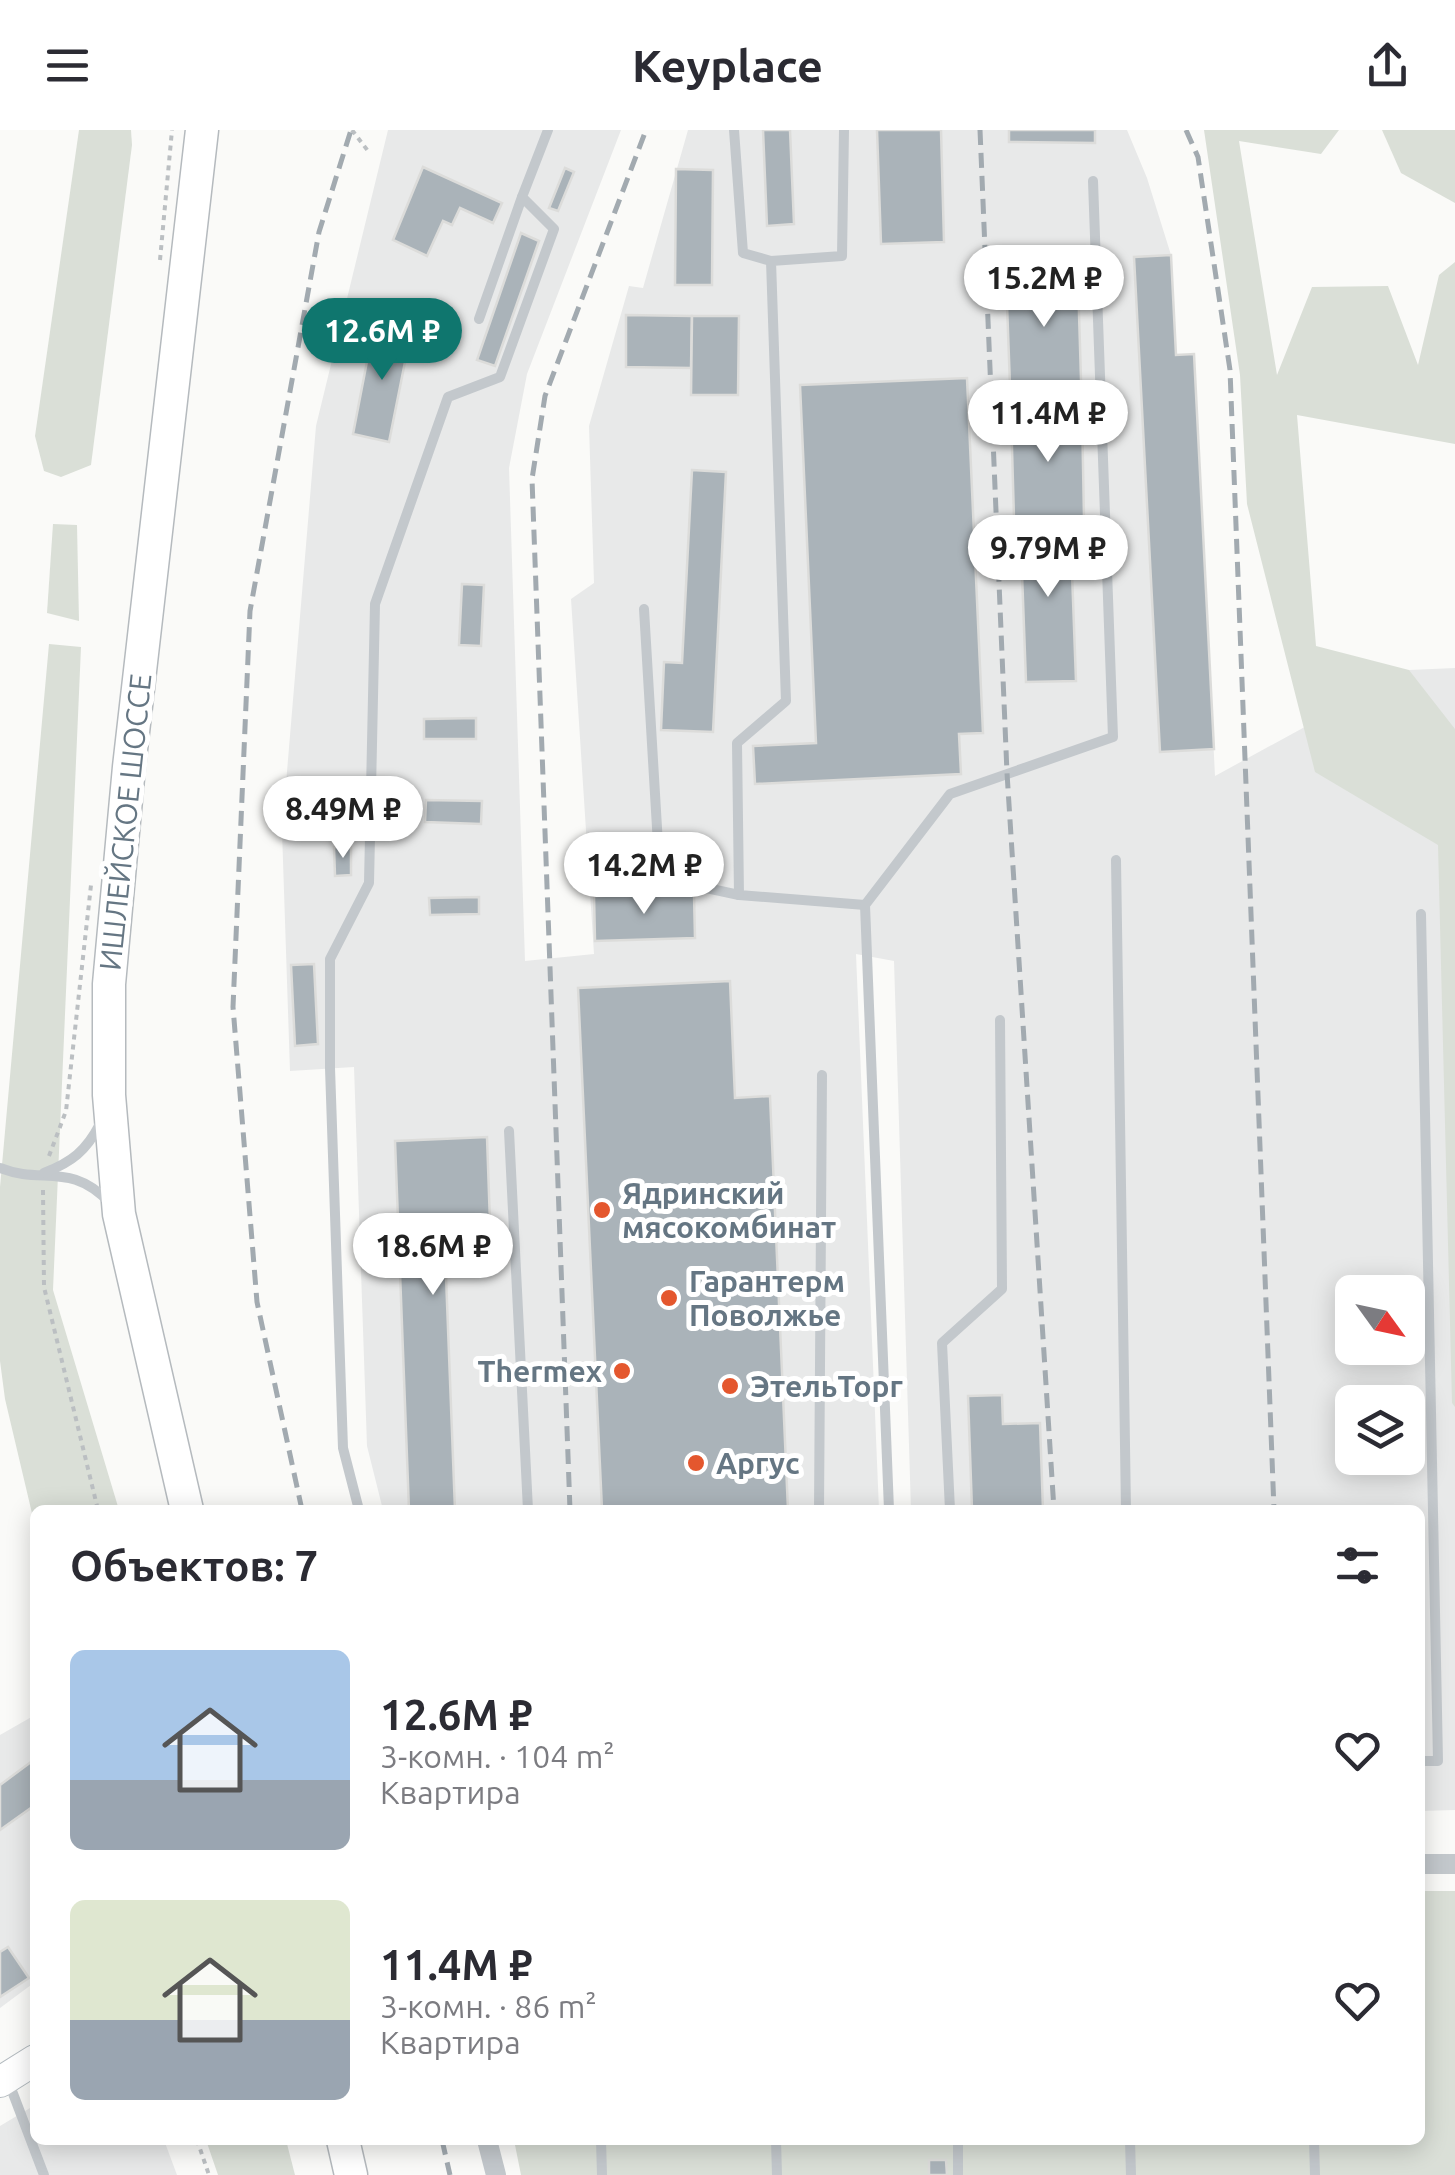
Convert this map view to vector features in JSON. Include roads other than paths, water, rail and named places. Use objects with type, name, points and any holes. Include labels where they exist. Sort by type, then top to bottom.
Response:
[{"type":"main road","name":"ИШЛЕЙСКОЕ ШОССЕ","points":[[186,1505],[120,1214],[108,1095],[108,984],[202,130]]},
{"type":"main road","points":[[344,2145],[351,2175]]},
{"type":"street","points":[[1425,1864],[1455,1864]]},
{"type":"street","points":[[4,2080],[30,2063]]},
{"type":"street","points":[[488,2145],[496,2175]]},
{"type":"lane","points":[[479,319],[548,130]]},
{"type":"lane","points":[[734,130],[743,252],[771,261],[842,256],[844,130]]},
{"type":"lane","points":[[889,1505],[864,905],[950,794],[1113,737],[1092,181]]},
{"type":"lane","points":[[357,1505],[343,1448],[330,959],[369,883],[375,604],[448,397],[500,376],[554,230],[522,197]]},
{"type":"lane","points":[[739,895],[737,743],[786,702],[771,261]]},
{"type":"lane","points":[[644,608],[660,878],[739,895],[864,905]]},
{"type":"lane","points":[[1116,860],[1126,1505]]},
{"type":"lane","points":[[1421,914],[1438,1762],[1425,1761]]},
{"type":"lane","points":[[950,1505],[942,1343],[1002,1288],[1000,1020]]},
{"type":"lane","points":[[819,1505],[822,1075]]},
{"type":"lane","points":[[43,1173],[72,1162],[90,1144],[108,1095]]},
{"type":"lane","points":[[509,1131],[528,1505]]},
{"type":"lane","points":[[0,1168],[70,1176],[106,1198],[120,1214]]},
{"type":"lane","points":[[4,2080],[30,2142]]},
{"type":"lane","points":[[31,2145],[44,2175]]},
{"type":"lane","points":[[601,2145],[602,2175]]},
{"type":"lane","points":[[776,2145],[777,2175]]},
{"type":"lane","points":[[958,2145],[958,2175]]},
{"type":"lane","points":[[1130,2145],[1130,2175]]},
{"type":"lane","points":[[1314,2145],[1315,2175]]},
{"type":"railway","points":[[301,1505],[257,1302],[233,1007],[250,611],[319,232],[351,130]]},
{"type":"railway","points":[[570,1505],[532,479],[545,396],[646,130]]},
{"type":"railway","points":[[980,130],[1007,773],[1054,1505]]},
{"type":"railway","points":[[1186,130],[1198,157],[1230,370],[1274,1505]]},
{"type":"railway","points":[[443,2145],[450,2175]]},
{"type":"place","name":"Ядринский мясокомбинат","points":[[602,1210]]},
{"type":"place","name":"Гарантерм Поволжье","points":[[669,1298]]},
{"type":"place","name":"Thermex","points":[[622,1371]]},
{"type":"place","name":"ЭтельТорг","points":[[730,1386]]},
{"type":"place","name":"Аргус","points":[[696,1463]]}]
